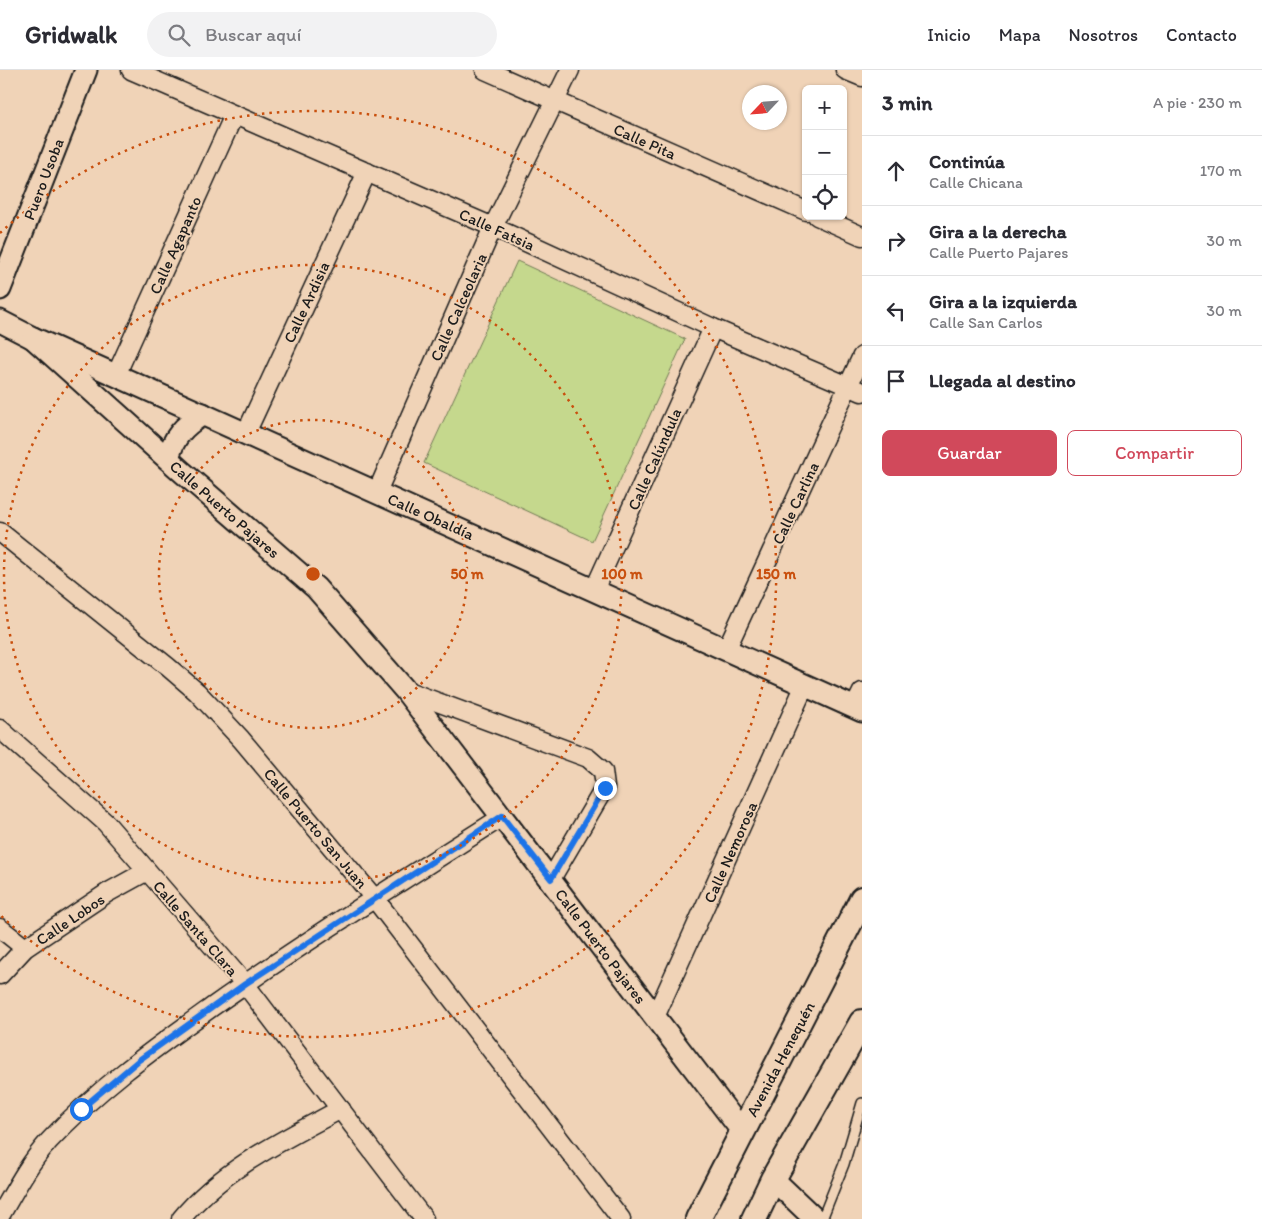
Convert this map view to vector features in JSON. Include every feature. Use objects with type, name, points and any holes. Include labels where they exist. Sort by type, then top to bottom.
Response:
[{"type":"main road","name":"Avenida Henequén","points":[[698,1219],[742,1131],[790,1043],[862,899]]},
{"type":"main road","points":[[754,1219],[773,1180],[862,1022]]},
{"type":"street","name":"Puero Usoba","points":[[0,288],[86,70]]},
{"type":"street","name":"Calle Fatsia","points":[[132,70],[493,227],[713,328],[855,389]]},
{"type":"street","name":"Calle Pita","points":[[485,70],[554,102],[802,209]]},
{"type":"street","name":"Calle Calceolaria","points":[[377,492],[493,227],[570,70]]},
{"type":"street","points":[[845,70],[862,77]]},
{"type":"street","name":"Calle Agapanto","points":[[116,375],[234,115]]},
{"type":"street","name":"Calle Ardisia","points":[[246,433],[367,172]]},
{"type":"street","points":[[826,220],[862,236]]},
{"type":"street","name":"Calle Obaldía","points":[[0,321],[804,686],[860,704]]},
{"type":"street","name":"Calle Calúndula","points":[[594,590],[713,328]]},
{"type":"street","name":"Calle Puerto Pajares","points":[[34,338],[168,459],[316,588],[405,690],[742,1131]]},
{"type":"street","name":"Calle Carlina","points":[[726,650],[855,389],[862,356]]},
{"type":"street","points":[[168,459],[171,445],[178,432],[203,414]]},
{"type":"street","name":"Calle Puerto San Juan","points":[[0,532],[127,632],[197,692],[284,789],[375,898],[621,1219]]},
{"type":"street","name":"Calle Nemorosa","points":[[655,1017],[804,686]]},
{"type":"street","name":"Calle Puerto Pajares","points":[[405,690],[588,758],[603,771],[605,788],[551,879]]},
{"type":"street","name":"Calle Santa Clara","points":[[0,729],[106,824],[245,984],[424,1219]]},
{"type":"street","points":[[0,1216],[26,1171],[48,1142],[81,1109],[139,1060],[245,984],[502,816]]},
{"type":"street","name":"Calle Lobos","points":[[0,975],[25,948],[107,893],[147,871]]},
{"type":"street","points":[[0,928],[25,948]]},
{"type":"street","points":[[181,1219],[213,1187],[248,1162],[341,1109]]},
{"type":"street","points":[[773,1180],[815,1219]]},
{"type":"lane","points":[[822,1219],[844,1164],[862,1103]]},
{"type":"green space","points":[[517,261],[685,339],[592,541],[424,463]]},
{"type":"route","points":[[81,1109],[139,1060],[245,984],[502,816],[551,879],[605,788]]}]
